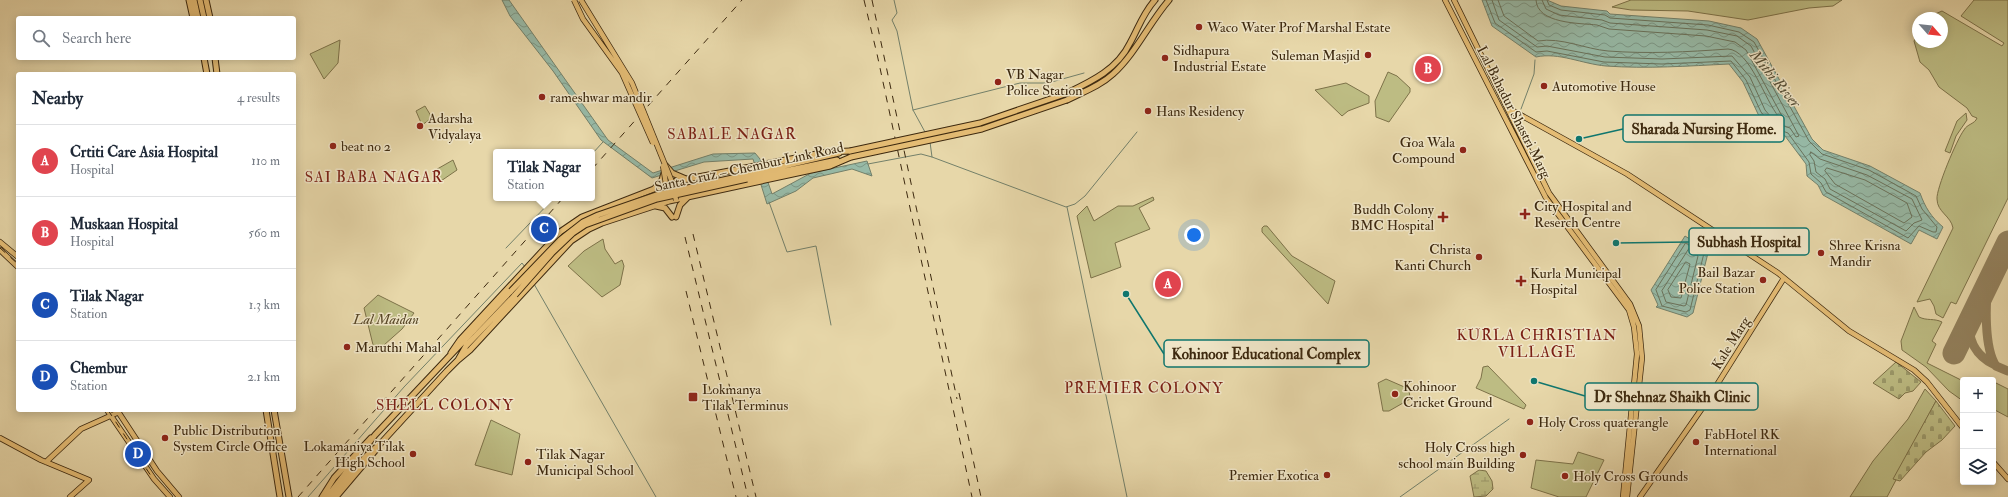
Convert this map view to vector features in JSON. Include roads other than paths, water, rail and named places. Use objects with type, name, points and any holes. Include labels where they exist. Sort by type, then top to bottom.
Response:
[{"type":"highway","points":[[189,0],[193,16]]},
{"type":"highway","points":[[194,0],[198,16]]},
{"type":"highway","points":[[200,0],[204,16]]},
{"type":"highway","points":[[206,0],[210,16]]},
{"type":"highway","name":"Santa Cruz – Chembur Link Road","points":[[382,442],[458,360],[466,346],[549,250],[571,230],[598,215],[681,188],[980,123],[1065,94],[1093,81],[1119,60],[1130,44],[1138,26],[1155,0]]},
{"type":"highway","name":"Santa Cruz – Chembur Link Road","points":[[375,435],[451,353],[463,344],[573,233],[600,219],[682,192],[982,129],[1068,100],[1096,86],[1112,75],[1141,44],[1169,0]]},
{"type":"highway","points":[[204,60],[207,72]]},
{"type":"highway","points":[[215,60],[218,72]]},
{"type":"highway","points":[[513,293],[560,232],[582,216],[669,183],[827,152],[850,151]]},
{"type":"highway","points":[[513,293],[557,256],[580,234],[602,223],[669,201],[830,166],[851,157]]},
{"type":"highway","points":[[653,190],[662,180],[665,167],[676,176],[687,179]]},
{"type":"highway","points":[[648,208],[665,208],[674,217],[680,206],[688,197]]},
{"type":"highway","points":[[266,412],[280,497]]},
{"type":"highway","points":[[274,412],[290,497]]},
{"type":"highway","points":[[332,497],[340,483],[375,435]]},
{"type":"highway","points":[[322,497],[334,478],[365,442],[375,435]]},
{"type":"highway","points":[[327,497],[365,457],[382,442]]},
{"type":"highway","points":[[336,497],[382,442]]},
{"type":"main road","points":[[574,0],[583,19],[622,73],[665,167]]},
{"type":"main road","points":[[581,0],[632,83],[665,167],[669,183],[676,200]]},
{"type":"main road","name":"Lal Bahadur Shastri Marg","points":[[1445,0],[1546,198],[1629,310],[1634,327],[1637,354],[1623,497]]},
{"type":"main road","name":"Lal Bahadur Shastri Marg","points":[[1454,0],[1550,193],[1630,304],[1639,326],[1642,358],[1627,497]]},
{"type":"main road","points":[[1502,111],[1508,108],[1627,174],[1784,278],[1849,331],[1914,370],[1927,382],[1960,424]]},
{"type":"main road","points":[[669,183],[669,201]]},
{"type":"main road","points":[[0,242],[16,255]]},
{"type":"main road","points":[[0,250],[16,264]]},
{"type":"main road","name":"Kale Marg","points":[[1640,497],[1703,407],[1784,278]]},
{"type":"main road","points":[[108,412],[170,497]]},
{"type":"main road","points":[[46,462],[81,429],[116,412]]},
{"type":"main road","points":[[119,412],[167,483],[179,497]]},
{"type":"main road","points":[[0,438],[46,462],[89,480],[70,497]]},
{"type":"main road","points":[[1996,465],[2008,479]]},
{"type":"water","points":[[502,0],[509,0],[608,140],[653,173],[713,154],[755,153],[760,159],[772,194],[811,173],[867,161],[872,176],[852,169],[813,178],[796,191],[767,204],[753,159],[704,162],[652,178],[601,140],[553,71],[510,16]]},
{"type":"water","name":"Mithi River","points":[[1482,0],[1547,0],[1561,6],[1607,11],[1610,14],[1709,21],[1741,28],[1757,39],[1812,139],[1823,150],[1870,166],[1920,193],[1929,212],[1943,227],[1937,239],[1919,230],[1911,244],[1823,195],[1818,185],[1807,176],[1806,164],[1785,136],[1771,132],[1758,114],[1743,82],[1729,64],[1668,67],[1621,67],[1597,65],[1562,57],[1536,57],[1492,26]]},
{"type":"water","points":[[1685,236],[1706,249],[1708,253],[1693,313],[1687,317],[1656,307],[1658,305],[1651,290]]},
{"type":"waterway","points":[[894,0],[897,13],[892,20],[897,31],[913,110],[925,132]]},
{"type":"waterway","points":[[1521,109],[1534,74],[1535,60]]},
{"type":"waterway","points":[[913,110],[1020,83],[1048,83],[1084,73]]},
{"type":"waterway","points":[[868,164],[921,154],[1066,207],[1075,204],[1085,196],[1137,132]]},
{"type":"waterway","points":[[595,151],[603,142]]},
{"type":"waterway","points":[[930,142],[932,157]]},
{"type":"waterway","points":[[506,248],[551,201]]},
{"type":"waterway","points":[[769,202],[787,252],[816,246],[831,325]]},
{"type":"waterway","points":[[1067,207],[1127,497]]},
{"type":"waterway","points":[[308,497],[404,387],[522,263],[525,267]]},
{"type":"waterway","points":[[534,284],[656,497]]},
{"type":"waterway","points":[[1400,497],[1509,419]]},
{"type":"railway","points":[[595,166],[742,0]]},
{"type":"railway","points":[[864,0],[877,54],[972,497]]},
{"type":"railway","points":[[872,0],[957,399]]},
{"type":"railway","points":[[298,497],[560,201]]},
{"type":"railway","points":[[693,234],[756,497]]},
{"type":"railway","points":[[685,237],[748,497]]},
{"type":"railway","points":[[0,248],[16,262]]},
{"type":"railway","points":[[686,291],[736,497]]},
{"type":"railway","points":[[959,393],[981,497]]},
{"type":"railway","points":[[109,412],[153,479]]},
{"type":"place","name":"Waco Water Prof Marshal Estate","points":[[1199,27]]},
{"type":"place","name":"Suleman Masjid","points":[[1368,55]]},
{"type":"place","name":"Sidhapura Industrial Estate","points":[[1165,58]]},
{"type":"place","name":"Muskaan Hospital","points":[[1428,69]]},
{"type":"place","name":"VB Nagar Police Station","points":[[998,82]]},
{"type":"place","name":"Automotive House","points":[[1544,86]]},
{"type":"place","name":"rameshwar mandir","points":[[542,97]]},
{"type":"place","name":"Hans Residency","points":[[1148,111]]},
{"type":"place","name":"Adarsha Vidyalaya","points":[[420,126]]},
{"type":"place","name":"Sharada Nursing Home.","points":[[1579,139]]},
{"type":"place","name":"beat no 2","points":[[333,146]]},
{"type":"place","name":"Goa Wala Compound","points":[[1463,150]]},
{"type":"place","name":"City Hospital and Reserch Centre","points":[[1525,214]]},
{"type":"place","name":"Buddh Colony BMC Hospital","points":[[1443,217]]},
{"type":"place","name":"Tilak Nagar","points":[[544,229]]},
{"type":"place","name":"Subhash Hospital","points":[[1616,243]]},
{"type":"place","name":"Shree Krisna Mandir","points":[[1821,253]]},
{"type":"place","name":"Christa Kanti Church","points":[[1479,257]]},
{"type":"place","name":"Bail Bazar Police Station","points":[[1763,280]]},
{"type":"place","name":"Kurla Municipal Hospital","points":[[1521,281]]},
{"type":"place","name":"Crtiti Care Asia Hospital","points":[[1168,284]]},
{"type":"place","name":"Kohinoor Educational Complex","points":[[1126,294]]},
{"type":"place","name":"Maruthi Mahal","points":[[347,347]]},
{"type":"place","name":"Dr Shehnaz Shaikh Clinic","points":[[1534,381]]},
{"type":"place","name":"Kohinoor Cricket Ground","points":[[1395,394]]},
{"type":"place","name":"Lokmanya Tilak Terminus","points":[[693,397]]},
{"type":"place","name":"Holy Cross quaterangle","points":[[1530,422]]},
{"type":"place","name":"Public Distribution System Circle Office","points":[[165,438]]},
{"type":"place","name":"FabHotel RK International","points":[[1696,442]]},
{"type":"place","name":"Chembur","points":[[138,454]]},
{"type":"place","name":"Lokamaniya Tilak High School","points":[[413,454]]},
{"type":"place","name":"Holy Cross high school main Building","points":[[1523,455]]},
{"type":"place","name":"Tilak Nagar Municipal School","points":[[528,462]]},
{"type":"place","name":"Premier Exotica","points":[[1327,475]]},
{"type":"place","name":"Holy Cross Grounds","points":[[1565,476]]},
{"type":"district","name":"SABALE NAGAR","points":[[732,134]]},
{"type":"district","name":"SAI BABA NAGAR","points":[[374,177]]},
{"type":"district","name":"KURLA CHRISTIAN VILLAGE","points":[[1537,344]]},
{"type":"district","name":"PREMIER COLONY","points":[[1144,388]]},
{"type":"district","name":"SHELL COLONY","points":[[445,405]]},
{"type":"park label","name":"Lal Maidan","points":[[386,319]]}]
